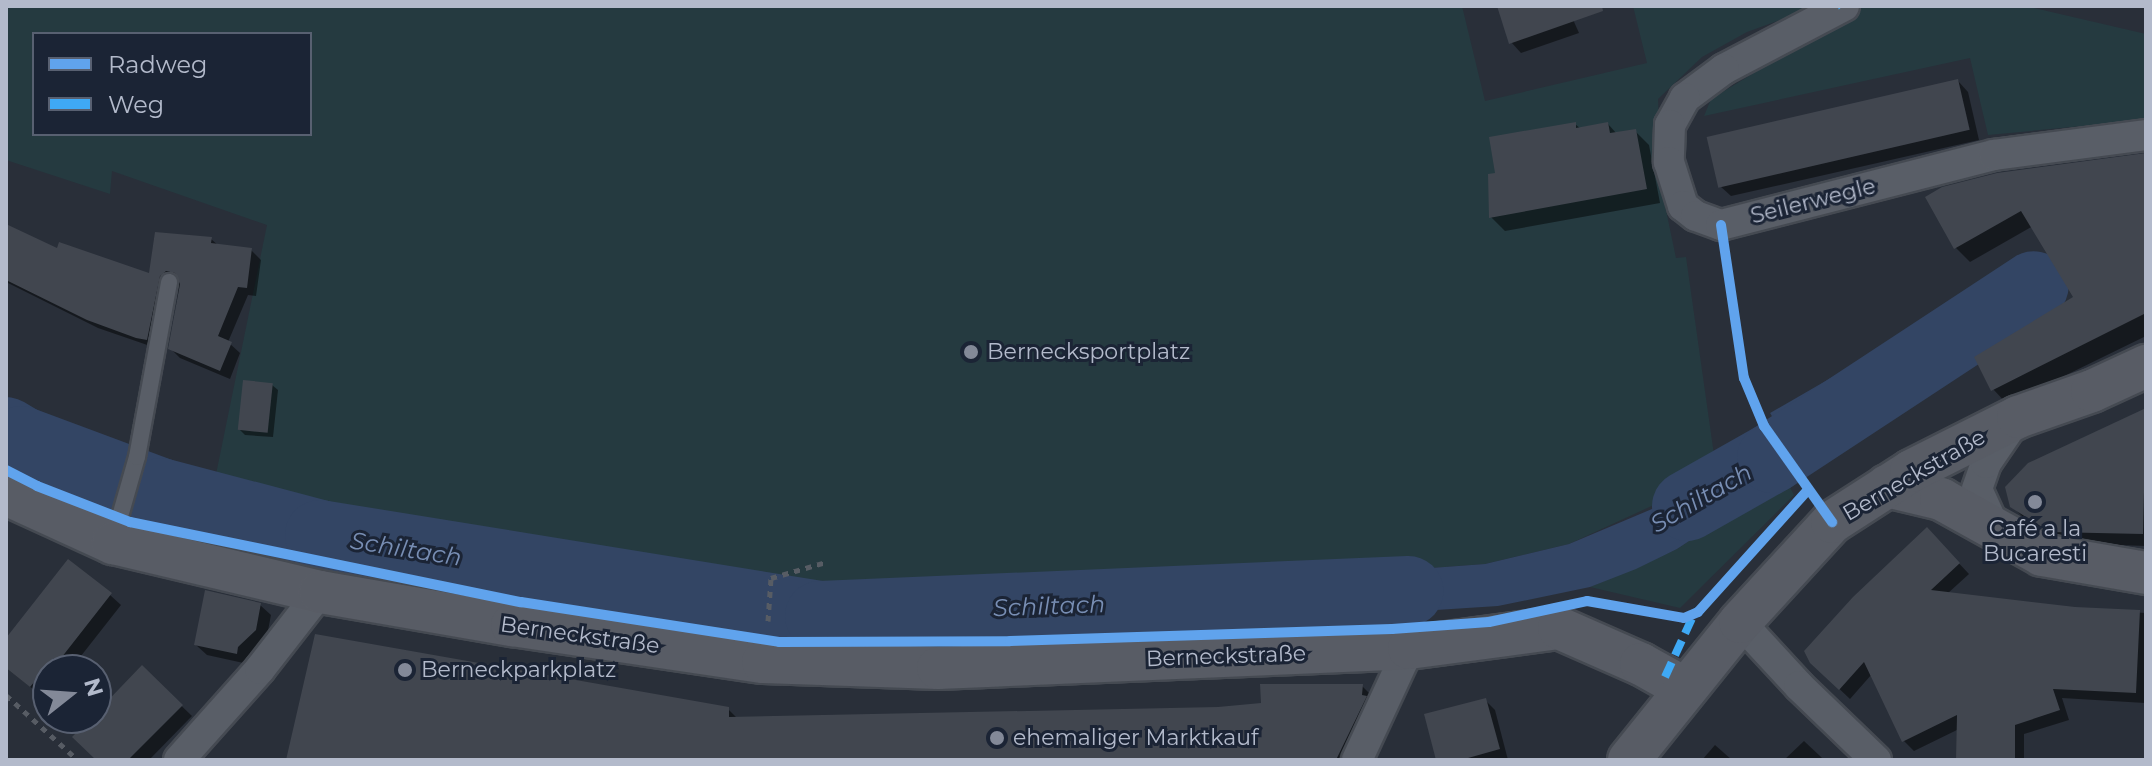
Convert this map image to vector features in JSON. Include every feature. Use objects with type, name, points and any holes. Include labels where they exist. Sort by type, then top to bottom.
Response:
[{"type":"main road","name":"Berneckstraße","points":[[6,494],[320,592],[763,662],[938,668],[1409,648],[1559,628],[1641,664],[1686,689],[1740,622],[1832,522],[1887,486],[2018,417],[2092,391],[2146,366]]},
{"type":"main road","points":[[1887,486],[1941,499],[1998,534],[2042,555],[2146,573]]},
{"type":"main road","points":[[1629,760],[1686,689]]},
{"type":"street","name":"Seilerwegle","points":[[1844,6],[1724,69],[1685,98],[1670,125],[1669,162],[1683,206],[1696,216],[1721,225],[1994,155],[2146,135]]},
{"type":"street","name":"Berneckstraße","points":[[1998,534],[1977,489],[1986,463],[2018,417]]},
{"type":"street","points":[[179,760],[260,669],[320,592]]},
{"type":"street","points":[[1740,622],[1799,686],[1876,760]]},
{"type":"street","points":[[1357,760],[1409,648]]},
{"type":"lane","points":[[117,527],[137,457],[169,282]]},
{"type":"path","points":[[767,633],[771,578],[826,562]]},
{"type":"path","points":[[6,695],[78,760]]},
{"type":"green space","name":"Bernecksportplatz","points":[[6,6],[1462,6],[1485,101],[1647,63],[1633,6],[1806,6],[1807,10],[1747,32],[1702,57],[1658,99],[1662,191],[1676,258],[1686,257],[1716,469],[1682,492],[1569,544],[1485,564],[1309,577],[844,596],[214,484],[267,225],[112,171],[110,194],[6,160]]},
{"type":"green space","points":[[1865,6],[2026,6],[2146,34],[2146,120],[1988,135],[1970,58],[1704,116],[1711,99]]},
{"type":"green space","points":[[1785,478],[1794,495],[1680,608],[1590,587],[1677,549]]},
{"type":"water","points":[[2023,267],[2044,303],[1791,449],[1770,413]]},
{"type":"water","points":[[1760,440],[1785,478],[1677,549],[1636,569],[1590,587],[1498,606],[1312,618],[1309,577],[1485,564],[1569,544],[1652,509]]},
{"type":"building","points":[[1497,6],[1602,6],[1603,11],[1509,44]]},
{"type":"building","points":[[1958,79],[1970,130],[1718,188],[1707,137]]},
{"type":"building","points":[[1576,122],[1576,128],[1608,122],[1610,133],[1636,129],[1647,189],[1489,218],[1488,174],[1495,173],[1489,137]]},
{"type":"building","points":[[2146,153],[2146,313],[1991,391],[1974,357],[2073,297],[2021,211],[1954,249],[1925,197],[1942,187],[1997,173]]},
{"type":"building","points":[[6,224],[57,248],[59,242],[149,273],[155,232],[212,237],[211,243],[252,248],[247,288],[238,287],[218,336],[232,342],[220,371],[168,349],[180,284],[175,273],[166,271],[160,276],[147,340],[136,338],[87,320],[6,280]]},
{"type":"building","points":[[243,380],[273,383],[268,433],[238,430]]},
{"type":"building","points":[[2146,408],[2143,534],[2050,532],[2010,507],[2005,487],[2028,463]]},
{"type":"building","points":[[1927,527],[1960,563],[1931,590],[2075,607],[2140,610],[2136,693],[2053,689],[2060,710],[2015,725],[2015,760],[1956,760],[1957,715],[1902,742],[1864,662],[1839,690],[1810,663],[1804,651],[1853,597]]},
{"type":"building","points":[[68,559],[112,593],[64,654],[32,654],[30,687],[6,668],[6,638]]},
{"type":"building","points":[[205,590],[261,603],[256,630],[238,647],[237,654],[194,645]]},
{"type":"building","points":[[315,634],[729,707],[729,717],[1218,707],[1261,703],[1260,684],[1363,684],[1362,695],[1367,696],[1336,760],[286,760]]},
{"type":"building","points":[[142,665],[183,705],[128,760],[96,760],[72,737],[75,734],[112,734],[112,696]]},
{"type":"building","points":[[1486,698],[1500,749],[1461,760],[1436,760],[1424,714]]},
{"type":"waterway","name":"Schiltach","points":[[1687,506],[1772,458],[2034,286]]},
{"type":"waterway","name":"Schiltach","points":[[6,432],[21,441],[161,493],[320,535],[820,616],[1408,591]]},
{"type":"marked path","points":[[1665,677],[1693,616]]},
{"type":"cycle path","points":[[1721,225],[1744,378],[1764,426],[1832,522]]},
{"type":"cycle path","points":[[6,470],[37,486],[130,522],[521,602],[779,642],[1010,641],[1392,629],[1489,622],[1587,601],[1684,618],[1698,612],[1808,490]]},
{"type":"place","name":"Bernecksportplatz","points":[[971,352]]},
{"type":"place","name":"Café a la Bucaresti","points":[[2035,502]]},
{"type":"place","name":"Berneckparkplatz","points":[[405,670]]},
{"type":"place","name":"ehemaliger Marktkauf","points":[[997,738]]}]
